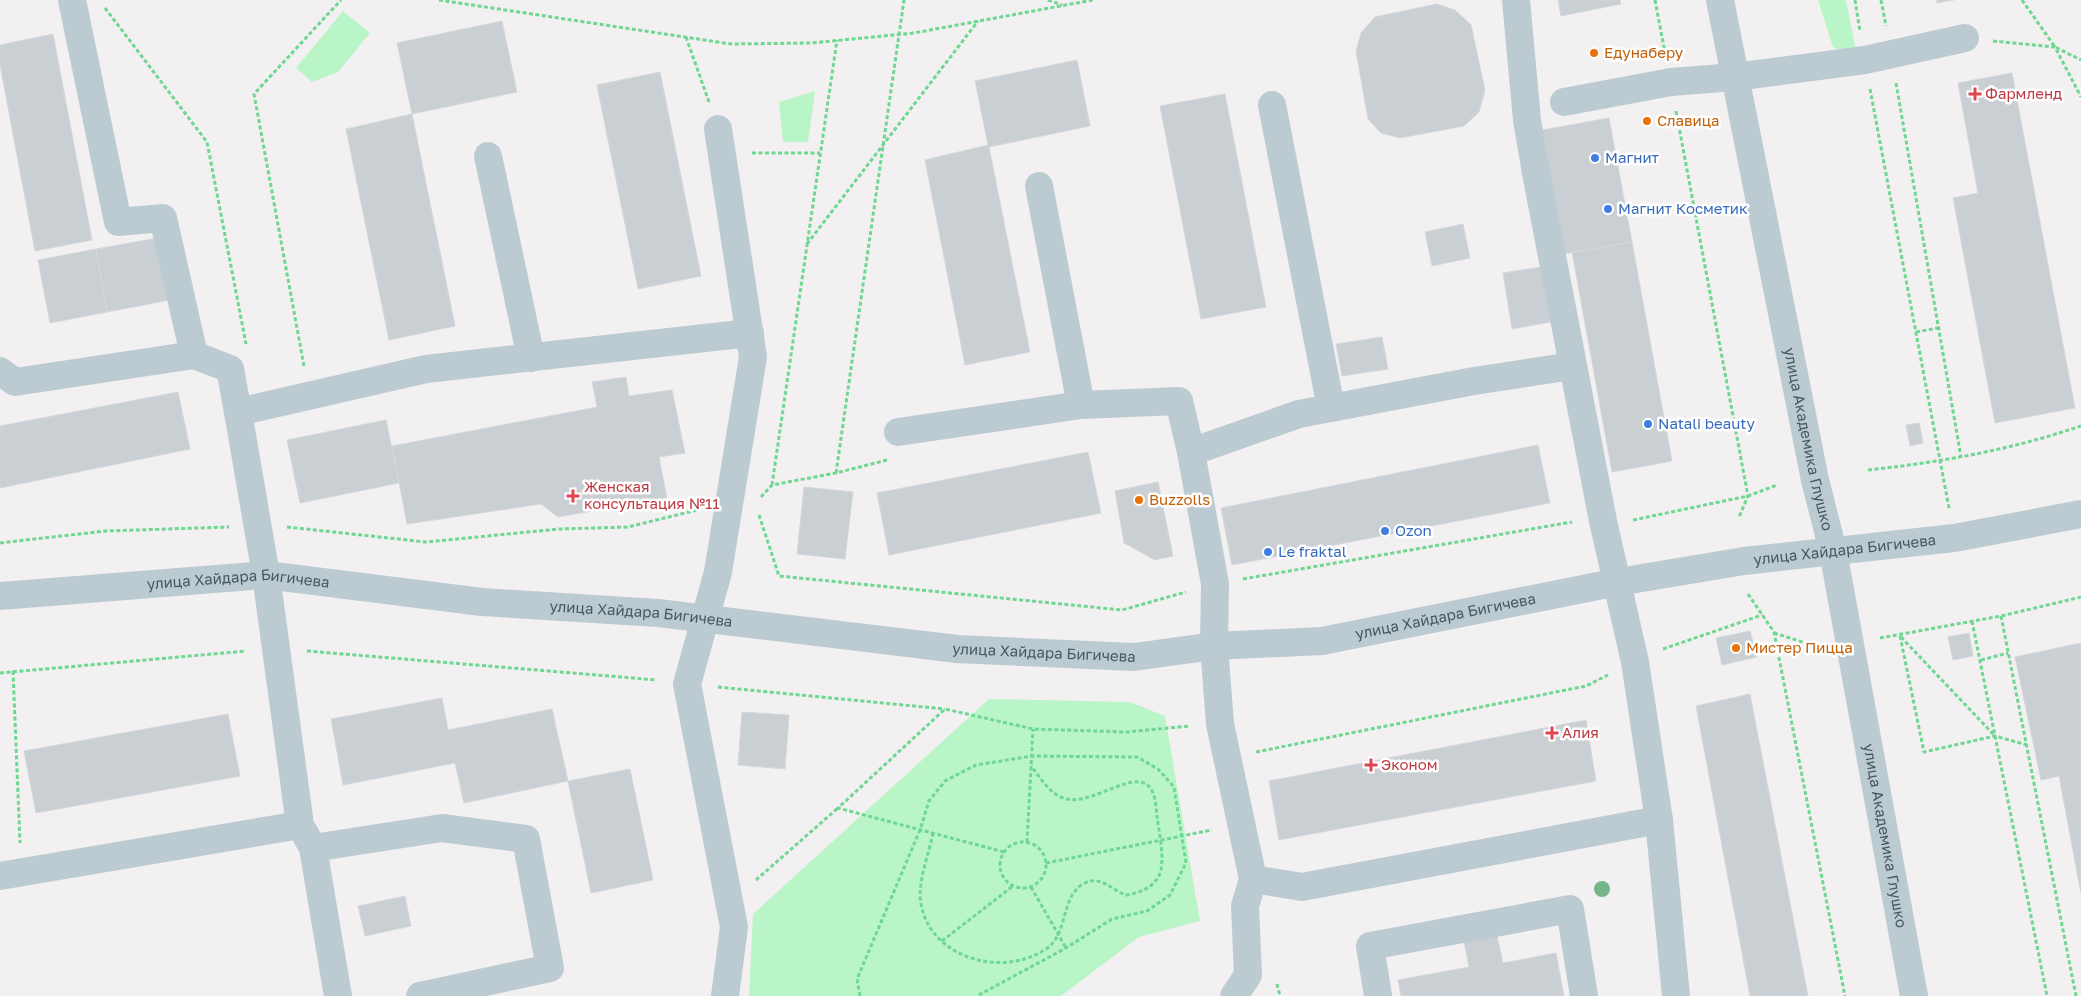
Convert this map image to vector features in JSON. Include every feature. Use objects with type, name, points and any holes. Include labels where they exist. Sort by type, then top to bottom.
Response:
[{"type":"street","points":[[72,0],[118,222],[163,218],[194,355]]},
{"type":"street","points":[[1516,0],[1527,120],[1602,521],[1618,582],[1635,662],[1659,820],[1676,996]]},
{"type":"street","name":"улица Академика Глушко","points":[[1720,0],[1815,480],[1833,551],[1914,996]]},
{"type":"street","points":[[1564,102],[1670,82],[1735,77],[1865,60],[1965,38]]},
{"type":"street","points":[[1272,105],[1331,408]]},
{"type":"street","points":[[720,141],[753,357],[741,504],[718,572],[687,684],[734,927],[725,996]]},
{"type":"street","points":[[488,156],[531,358]]},
{"type":"street","points":[[1039,186],[1081,405]]},
{"type":"street","points":[[238,412],[426,369],[750,333]]},
{"type":"street","points":[[0,370],[14,382],[194,355],[230,369],[266,576],[306,836],[338,996]]},
{"type":"street","points":[[1191,452],[1299,414],[1474,381],[1572,366]]},
{"type":"street","points":[[898,432],[1081,405],[1179,401],[1191,452],[1215,584],[1214,646],[1220,724],[1253,879],[1246,906],[1248,975],[1234,996]]},
{"type":"street","name":"улица Хайдара Бигичева","points":[[0,596],[266,576],[492,603],[658,613],[957,649],[1134,658],[1214,646],[1322,641],[1618,582],[1744,561],[1954,538],[2081,514]]},
{"type":"street","points":[[1253,879],[1302,886],[1659,820]]},
{"type":"street","points":[[11,875],[306,836],[442,828],[526,839],[550,968],[420,996]]},
{"type":"street","points":[[1378,996],[1370,946],[1570,909],[1584,996]]},
{"type":"path","points":[[99,0],[207,142],[247,351]]},
{"type":"path","points":[[310,396],[254,94],[341,0]]},
{"type":"path","points":[[439,0],[731,44],[811,44],[901,34],[1093,0]]},
{"type":"path","points":[[836,473],[901,34],[904,0]]},
{"type":"path","points":[[1048,0],[1062,6]]},
{"type":"path","points":[[1655,0],[1748,496],[1738,517]]},
{"type":"path","points":[[1855,0],[1949,510]]},
{"type":"path","points":[[1880,0],[1961,457]]},
{"type":"path","points":[[2022,0],[2055,47],[2081,98]]},
{"type":"path","points":[[807,245],[978,21]]},
{"type":"path","points":[[686,37],[720,141],[820,153]]},
{"type":"path","points":[[1965,38],[2055,47],[2081,60]]},
{"type":"path","points":[[772,485],[837,40]]},
{"type":"path","points":[[1916,332],[1938,328]]},
{"type":"path","points":[[1868,470],[1940,462],[2046,438],[2081,426]]},
{"type":"path","points":[[0,543],[105,531],[180,527],[284,527],[426,542],[559,529],[628,527],[741,504],[772,485],[836,473],[898,456],[898,432]]},
{"type":"path","points":[[741,504],[763,523],[779,576],[1122,610],[1215,584],[1583,520],[1629,521],[1748,496],[1777,484]]},
{"type":"path","points":[[1748,594],[1774,632],[1845,996]]},
{"type":"path","points":[[1880,638],[1900,636],[1972,620],[2001,616],[2081,597]]},
{"type":"path","points":[[1227,758],[1586,686],[1654,652],[1762,615]]},
{"type":"path","points":[[2001,616],[2076,996]]},
{"type":"path","points":[[1972,620],[2047,996]]},
{"type":"path","points":[[1774,632],[1822,648]]},
{"type":"path","points":[[1900,636],[1995,736]]},
{"type":"path","points":[[1900,636],[1924,752],[1995,736],[2027,745]]},
{"type":"path","points":[[0,673],[276,648],[650,679],[945,709],[1033,729],[1126,732],[1196,726]]},
{"type":"path","points":[[1981,660],[2008,653]]},
{"type":"path","points":[[11,875],[13,671]]},
{"type":"path","points":[[730,903],[838,808],[945,709]]},
{"type":"path","points":[[1028,842],[1033,729]]},
{"type":"path","points":[[860,996],[858,979],[920,830],[929,801],[945,780],[976,765],[1032,756],[1137,757],[1166,776],[1174,787],[1186,863],[1170,895],[1146,911],[1112,919],[1066,948],[977,996]]},
{"type":"path","points":[[933,833],[920,891],[921,904],[926,918],[942,941],[956,953],[972,959],[994,963],[1016,962],[1033,957],[1048,948],[1059,935],[1070,899],[1077,888],[1086,882],[1099,880],[1126,896],[1144,891],[1157,879],[1161,869],[1161,841],[1154,794],[1148,785],[1138,780],[1126,782],[1104,793],[1072,801],[1060,798],[1046,787],[1031,766]]},
{"type":"path","points":[[838,808],[1004,852]]},
{"type":"path","points":[[1046,862],[1182,837],[1242,822]]},
{"type":"path","points":[[1028,842],[1036,846],[1042,852],[1046,862],[1045,873],[1040,882],[1031,888],[1023,889],[1012,886],[1005,880],[1000,869],[1000,860],[1004,852],[1010,846],[1028,842]]},
{"type":"path","points":[[942,941],[1012,886]]},
{"type":"path","points":[[1031,888],[1066,948]]},
{"type":"green space","points":[[1818,0],[1846,0],[1856,51],[1841,51],[1833,47]]},
{"type":"green space","points":[[343,11],[370,33],[338,72],[312,82],[296,68]]},
{"type":"green space","points":[[815,91],[808,142],[783,142],[779,102]]},
{"type":"green space","points":[[989,699],[1130,702],[1165,716],[1200,921],[1139,937],[1061,996],[749,996],[753,914]]},
{"type":"building","points":[[1558,0],[1620,0],[1621,4],[1561,16]]},
{"type":"building","points":[[1937,0],[1954,0],[1937,3]]},
{"type":"building","points":[[1437,4],[1455,10],[1471,25],[1485,90],[1479,112],[1464,126],[1400,138],[1381,133],[1368,119],[1356,51],[1361,33],[1375,17]]},
{"type":"building","points":[[502,21],[517,92],[412,114],[397,43]]},
{"type":"building","points":[[53,34],[92,240],[35,251],[0,65],[0,45]]},
{"type":"building","points":[[1077,60],[1090,126],[989,147],[1030,352],[965,365],[925,160],[988,145],[975,81]]},
{"type":"building","points":[[660,72],[701,276],[638,289],[597,85]]},
{"type":"building","points":[[2012,73],[2075,408],[1995,423],[1953,198],[1978,193],[1958,83]]},
{"type":"building","points":[[1225,94],[1266,307],[1201,319],[1160,106]]},
{"type":"building","points":[[412,114],[455,326],[389,340],[346,129]]},
{"type":"building","points":[[1609,118],[1632,242],[1559,255],[1537,131]]},
{"type":"building","points":[[1463,224],[1470,258],[1432,266],[1425,232]]},
{"type":"building","points":[[158,238],[170,300],[107,312],[96,249]]},
{"type":"building","points":[[1632,242],[1672,461],[1612,472],[1572,252]]},
{"type":"building","points":[[96,249],[107,312],[50,323],[38,260]]},
{"type":"building","points":[[1541,267],[1551,322],[1512,329],[1503,273]]},
{"type":"building","points":[[1382,337],[1388,369],[1342,376],[1336,344]]},
{"type":"building","points":[[626,377],[629,396],[672,390],[685,453],[659,457],[667,498],[558,517],[541,504],[407,524],[392,446],[597,407],[592,382]]},
{"type":"building","points":[[178,392],[190,449],[0,488],[0,426]]},
{"type":"building","points":[[386,420],[399,483],[300,503],[287,440]]},
{"type":"building","points":[[1919,423],[1923,443],[1910,446],[1906,425]]},
{"type":"building","points":[[1538,445],[1550,503],[1232,565],[1221,508]]},
{"type":"building","points":[[1088,452],[1101,513],[889,555],[877,493]]},
{"type":"building","points":[[1158,482],[1173,556],[1155,560],[1124,543],[1115,491]]},
{"type":"building","points":[[804,487],[853,492],[845,559],[797,554]]},
{"type":"building","name":"Мистер Пицца","points":[[1750,631],[1757,657],[1722,665],[1716,638]]},
{"type":"building","points":[[1969,633],[1973,656],[1953,660],[1948,637]]},
{"type":"building","points":[[2081,643],[2081,894],[2059,776],[2041,780],[2015,657]]},
{"type":"building","points":[[1750,694],[1808,996],[1750,996],[1696,706]]},
{"type":"building","points":[[442,698],[448,730],[552,709],[568,781],[464,803],[455,763],[343,785],[331,719]]},
{"type":"building","points":[[742,712],[789,715],[785,769],[738,765]]},
{"type":"building","points":[[228,714],[240,776],[36,813],[24,751]]},
{"type":"building","points":[[1586,720],[1596,781],[1279,840],[1269,781]]},
{"type":"building","points":[[630,769],[653,880],[591,893],[568,781]]},
{"type":"building","points":[[405,896],[411,926],[365,936],[358,906]]},
{"type":"building","points":[[1496,931],[1503,963],[1556,953],[1564,996],[1401,996],[1398,980],[1469,967],[1463,937]]},
{"type":"place","name":"Едунаберу","points":[[1594,53]]},
{"type":"place","name":"Фармленд","points":[[1975,94]]},
{"type":"place","name":"Славица","points":[[1647,121]]},
{"type":"place","name":"Магнит","points":[[1595,158]]},
{"type":"place","name":"Магнит Косметик","points":[[1608,209]]},
{"type":"place","name":"Natali beauty","points":[[1648,424]]},
{"type":"place","name":"Женская консультация №11","points":[[573,496]]},
{"type":"place","name":"Buzzolls","points":[[1139,500]]},
{"type":"place","name":"Ozon","points":[[1385,531]]},
{"type":"place","name":"Le fraktal","points":[[1268,552]]},
{"type":"place","name":"Мистер Пицца","points":[[1736,648]]},
{"type":"place","name":"Алия","points":[[1552,733]]},
{"type":"place","name":"Эконом","points":[[1371,765]]}]
